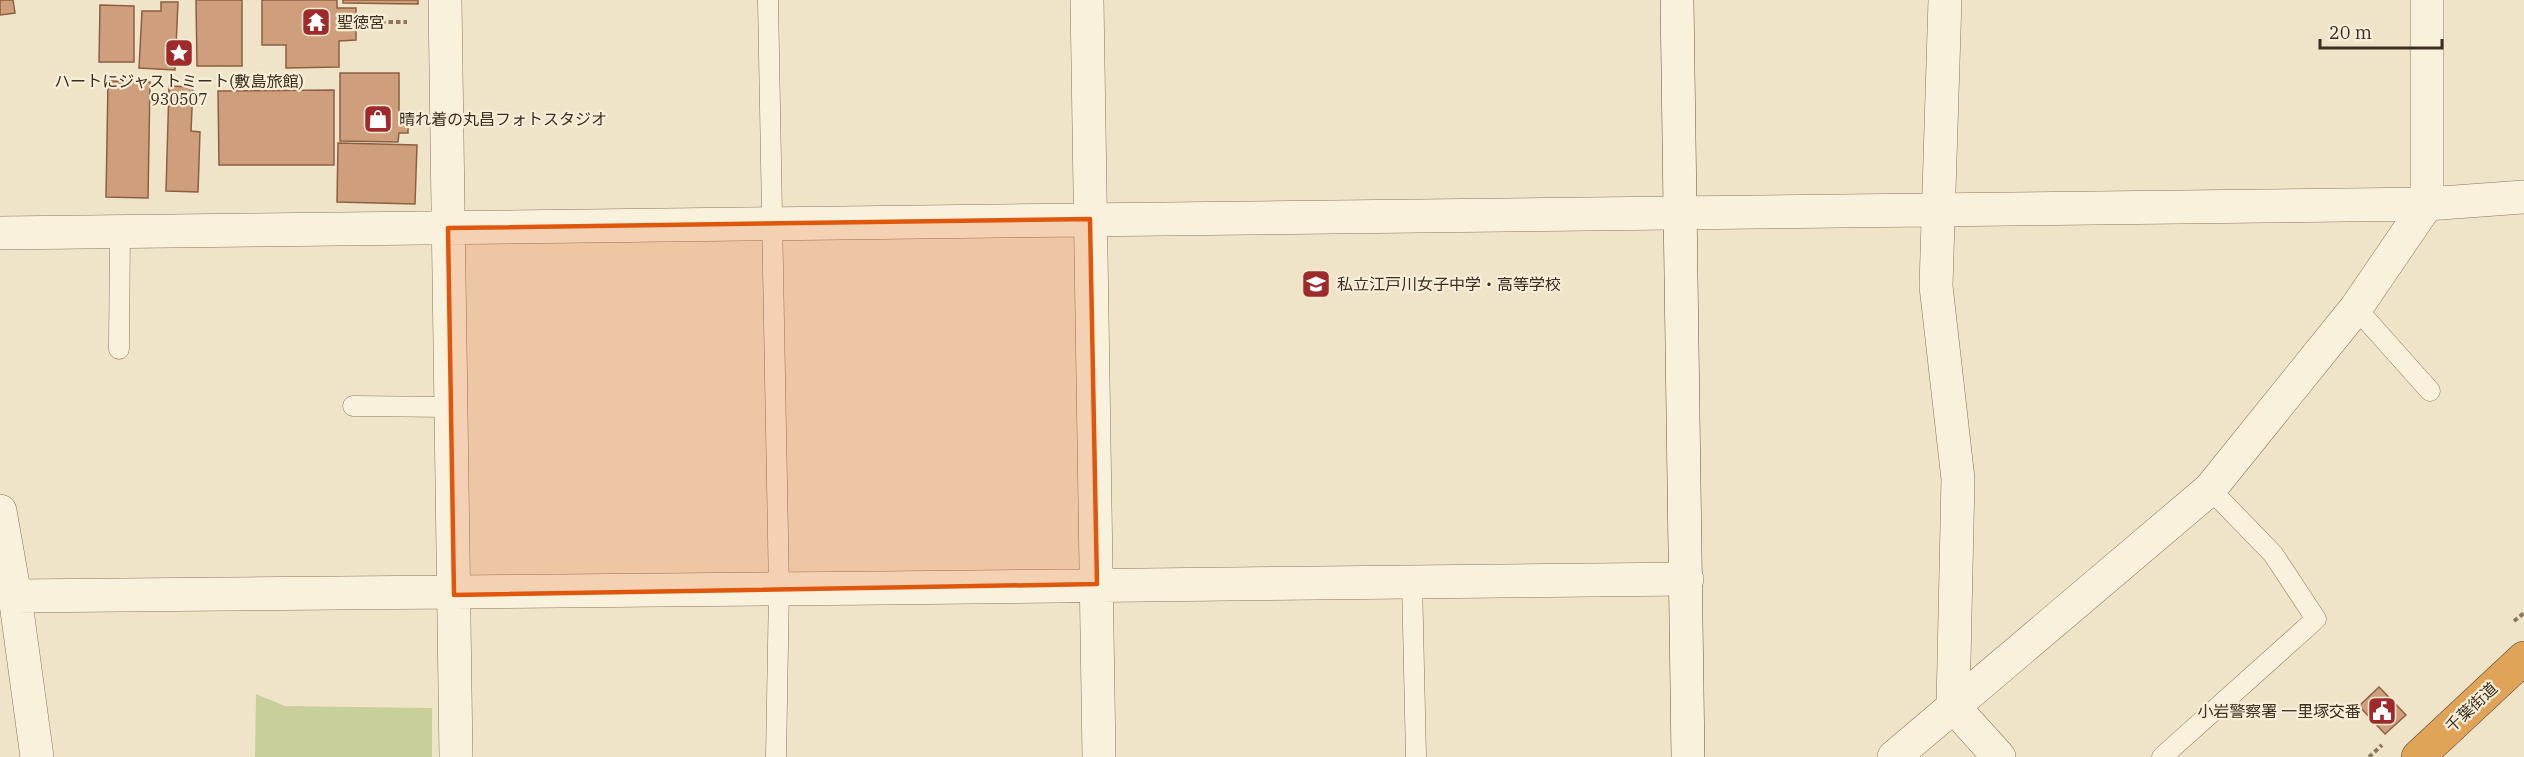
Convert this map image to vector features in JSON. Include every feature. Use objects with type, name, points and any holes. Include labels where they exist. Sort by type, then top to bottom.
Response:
[{"type":"highway","name":"千葉街道","points":[[2418,757],[2524,658]]},
{"type":"street","points":[[445,0],[456,757]]},
{"type":"street","points":[[1087,0],[1099,757]]},
{"type":"street","points":[[1677,0],[1688,757]]},
{"type":"street","points":[[1945,0],[1936,286],[1958,479],[1953,706],[1998,757]]},
{"type":"street","points":[[1894,757],[2210,489],[2356,308],[2427,204],[2427,0]]},
{"type":"street","points":[[0,232],[2427,204],[2524,197]]},
{"type":"street","points":[[0,511],[15,596],[37,757]]},
{"type":"street","points":[[15,596],[454,595],[1097,584],[1687,579]]},
{"type":"lane","points":[[768,0],[778,590],[776,757]]},
{"type":"lane","points":[[119,349],[120,231]]},
{"type":"lane","points":[[2356,308],[2430,391]]},
{"type":"lane","points":[[353,406],[450,407]]},
{"type":"lane","points":[[2162,757],[2316,619],[2273,555],[2210,489]]},
{"type":"lane","points":[[1412,581],[1416,757]]},
{"type":"highlighted area","points":[[1090,219],[1097,584],[454,595],[448,228]]},
{"type":"green space","points":[[256,694],[285,706],[432,708],[432,757],[255,757]]},
{"type":"building","points":[[0,0],[13,0],[15,13],[0,15]]},
{"type":"building","points":[[196,0],[242,0],[242,66],[197,66]]},
{"type":"building","points":[[262,0],[337,0],[337,8],[356,8],[356,40],[339,41],[339,67],[286,68],[286,45],[262,45]]},
{"type":"building","points":[[343,0],[418,0],[418,4],[343,3]]},
{"type":"building","points":[[161,2],[178,2],[175,70],[139,68],[142,11],[161,11]]},
{"type":"building","points":[[100,5],[134,6],[134,62],[99,62]]},
{"type":"building","points":[[340,73],[399,73],[399,117],[408,117],[408,133],[399,133],[398,142],[340,141]]},
{"type":"building","points":[[108,81],[150,82],[148,198],[106,197]]},
{"type":"building","points":[[169,86],[193,87],[191,131],[200,132],[198,192],[166,191]]},
{"type":"building","points":[[334,90],[334,165],[219,165],[218,91]]},
{"type":"building","points":[[338,143],[417,145],[415,204],[337,202]]},
{"type":"building","points":[[2379,687],[2406,715],[2385,734],[2359,706]]},
{"type":"place","name":"聖徳宮","points":[[316,22]]},
{"type":"place","name":"ハートにジャストミート(敷島旅館) 930507","points":[[179,53]]},
{"type":"place","name":"晴れ着の丸昌フォトスタジオ","points":[[378,119]]},
{"type":"place","name":"私立江戸川女子中学・高等学校","points":[[1316,284]]},
{"type":"place","name":"小岩警察署 一里塚交番","points":[[2382,711]]}]
